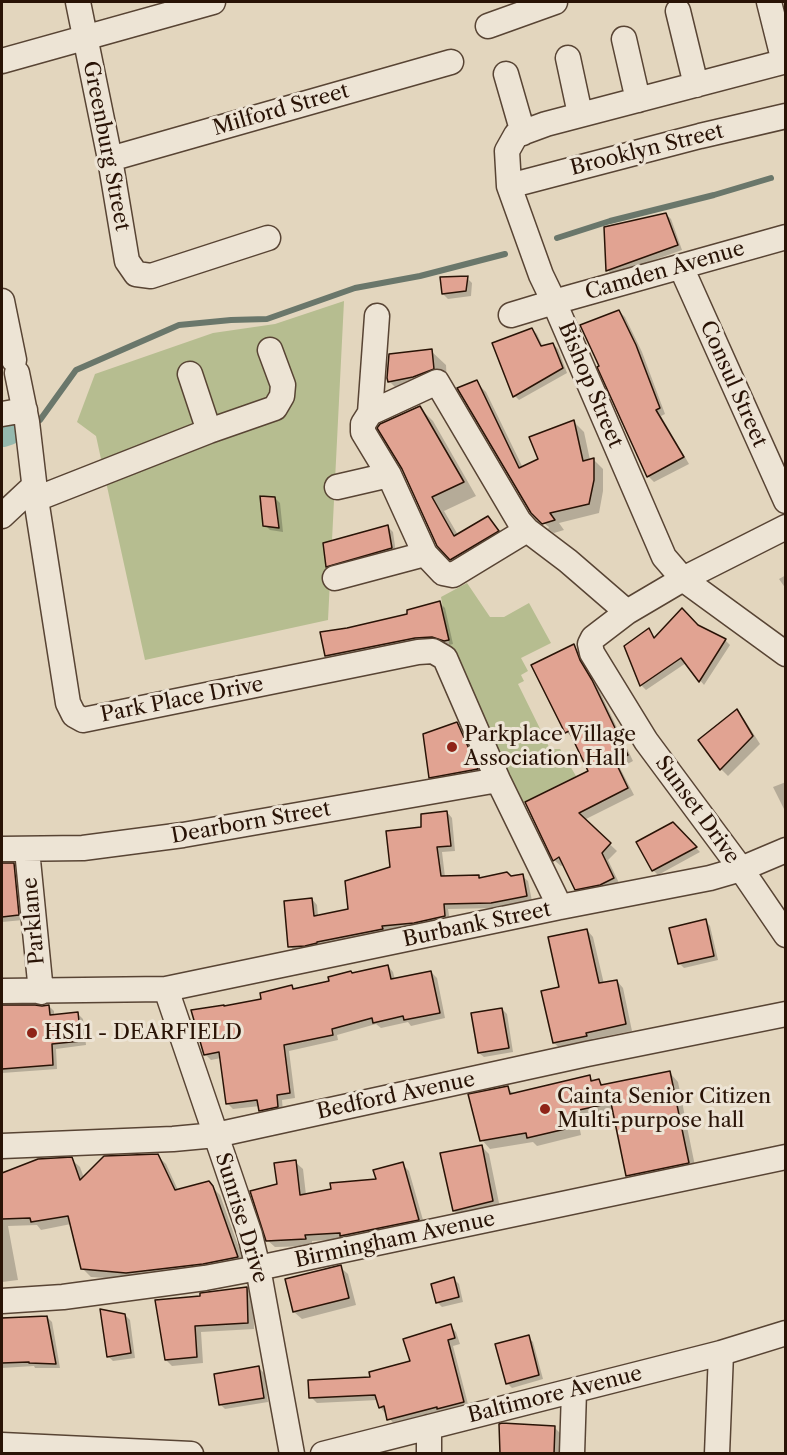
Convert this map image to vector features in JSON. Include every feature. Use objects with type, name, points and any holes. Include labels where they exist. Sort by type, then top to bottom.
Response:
[{"type":"street","name":"Greenburg Street","points":[[78,2],[110,159],[127,261],[136,274],[151,276],[268,238]]},
{"type":"street","points":[[2,62],[213,2]]},
{"type":"street","points":[[488,26],[555,2]]},
{"type":"street","points":[[506,75],[523,133],[546,123],[785,62],[769,2]]},
{"type":"street","points":[[678,11],[696,85]]},
{"type":"street","points":[[624,39],[638,100]]},
{"type":"street","points":[[568,58],[580,114]]},
{"type":"street","name":"Milford Street","points":[[110,159],[451,62]]},
{"type":"street","name":"Brooklyn Street","points":[[509,186],[786,116]]},
{"type":"street","name":"Bishop Street","points":[[523,133],[516,135],[507,151],[509,186],[541,275],[664,557],[683,579],[786,654]]},
{"type":"street","name":"Camden Avenue","points":[[511,315],[786,237]]},
{"type":"street","name":"Consul Street","points":[[681,267],[786,501]]},
{"type":"street","name":"Park Place Drive","points":[[2,300],[15,367],[13,412],[35,493],[68,704],[74,715],[83,720],[418,652],[433,651],[446,658],[498,780]]},
{"type":"street","points":[[377,316],[369,414],[363,424],[363,432],[389,475],[425,554],[443,573],[453,576],[527,530]]},
{"type":"street","points":[[2,516],[35,493],[275,408],[282,396],[283,384],[270,350]]},
{"type":"street","points":[[190,374],[209,431]]},
{"type":"street","points":[[369,414],[437,382],[519,521],[627,612],[683,579],[786,527]]},
{"type":"street","points":[[337,487],[389,475]]},
{"type":"street","points":[[335,578],[425,554]]},
{"type":"street","name":"Sunset Drive","points":[[627,612],[593,638],[590,644],[592,653],[646,741],[741,869],[786,935]]},
{"type":"street","points":[[498,780],[560,907]]},
{"type":"street","name":"Dearborn Street","points":[[2,849],[83,848],[183,835],[498,780]]},
{"type":"street","name":"Parklane","points":[[27,850],[41,992]]},
{"type":"street","name":"Burbank Street","points":[[2,991],[166,989],[710,878],[741,869],[786,850]]},
{"type":"street","name":"Sunrise Drive","points":[[166,989],[250,1235],[292,1454]]},
{"type":"street","name":"Bedford Avenue","points":[[2,1146],[216,1135],[587,1054],[786,1014]]},
{"type":"street","name":"Birmingham Avenue","points":[[2,1301],[63,1297],[205,1278],[786,1157]]},
{"type":"street","name":"Baltimore Avenue","points":[[323,1454],[720,1353],[786,1333]]},
{"type":"street","points":[[717,1454],[720,1353]]},
{"type":"street","points":[[572,1454],[574,1391]]},
{"type":"street","points":[[429,1427],[429,1454]]},
{"type":"street","points":[[2,1445],[191,1454]]},
{"type":"green space","points":[[344,301],[328,620],[145,660],[96,436],[77,422],[95,374],[213,333],[275,324]]},
{"type":"green space","points":[[467,583],[490,617],[504,617],[529,603],[551,643],[521,658],[528,671],[521,675],[524,681],[518,684],[550,749],[560,749],[576,776],[522,803],[450,649],[441,597]]},
{"type":"building","points":[[666,213],[678,245],[606,271],[604,227]]},
{"type":"building","points":[[468,276],[466,291],[442,294],[440,277]]},
{"type":"building","points":[[619,310],[636,345],[660,408],[656,410],[684,457],[647,477],[580,325]]},
{"type":"building","points":[[532,328],[541,346],[553,343],[563,368],[513,397],[492,343]]},
{"type":"building","points":[[432,349],[434,369],[413,377],[388,382],[389,354]]},
{"type":"building","points":[[477,380],[519,468],[538,459],[529,437],[574,420],[583,461],[594,458],[594,480],[589,504],[550,513],[555,520],[542,524],[531,513],[457,388]]},
{"type":"building","points":[[420,406],[464,482],[432,497],[454,536],[488,516],[499,531],[450,560],[437,546],[402,469],[377,428],[380,424]]},
{"type":"building","points":[[260,496],[275,497],[279,528],[263,526]]},
{"type":"building","points":[[388,525],[392,548],[326,567],[323,543]]},
{"type":"building","points":[[440,601],[449,640],[444,641],[432,637],[415,638],[325,656],[320,632],[407,614],[407,610]]},
{"type":"building","points":[[682,608],[698,625],[726,639],[699,682],[681,658],[640,686],[624,646],[649,628],[654,638]]},
{"type":"building","points":[[574,644],[628,755],[615,761],[628,788],[579,813],[611,843],[602,853],[614,878],[600,885],[575,890],[559,857],[553,861],[525,802],[588,771],[569,731],[565,733],[531,665]]},
{"type":"building","points":[[737,709],[753,736],[720,770],[698,740]]},
{"type":"building","name":"Parkplace Village Association Hall","points":[[457,722],[478,769],[429,778],[423,734]]},
{"type":"building","points":[[447,811],[451,846],[437,847],[441,876],[479,875],[479,878],[507,872],[511,876],[523,874],[527,896],[491,903],[444,904],[445,916],[414,923],[382,926],[383,929],[305,946],[288,947],[284,901],[312,898],[314,916],[348,909],[345,881],[390,867],[386,831],[421,827],[421,814]]},
{"type":"building","points":[[673,822],[697,847],[652,871],[636,842]]},
{"type":"building","points":[[2,863],[14,863],[19,915],[2,917]]},
{"type":"building","points":[[706,919],[714,956],[678,964],[669,928]]},
{"type":"building","points":[[587,929],[599,983],[617,980],[626,1024],[553,1043],[541,991],[559,987],[548,937]]},
{"type":"building","points":[[388,965],[391,979],[431,971],[440,1013],[404,1020],[403,1016],[373,1023],[372,1018],[332,1029],[333,1035],[284,1045],[290,1093],[277,1095],[278,1107],[259,1111],[257,1100],[226,1104],[219,1052],[204,1055],[191,1010],[261,999],[260,993],[292,985],[293,989],[329,981],[328,977],[351,971],[352,973]]},
{"type":"building","points":[[2,1005],[49,1005],[50,1015],[78,1012],[81,1041],[52,1044],[53,1065],[2,1069]]},
{"type":"building","points":[[502,1008],[509,1048],[478,1053],[471,1013]]},
{"type":"building","points":[[670,1071],[689,1163],[626,1176],[611,1103],[570,1112],[574,1127],[527,1138],[526,1133],[480,1141],[468,1094],[508,1086],[510,1094],[590,1075],[591,1081],[599,1079],[601,1085]]},
{"type":"building","points":[[482,1145],[493,1201],[453,1211],[440,1153]]},
{"type":"building","points":[[158,1154],[175,1190],[209,1181],[213,1186],[238,1257],[203,1264],[126,1273],[81,1269],[68,1216],[31,1222],[30,1218],[2,1219],[2,1173],[38,1159],[72,1157],[80,1180],[104,1156]]},
{"type":"building","points":[[296,1160],[300,1195],[331,1189],[330,1183],[376,1179],[373,1170],[403,1162],[419,1220],[340,1236],[340,1233],[305,1235],[306,1239],[266,1241],[250,1191],[277,1184],[274,1163]]},
{"type":"building","points":[[341,1265],[349,1298],[293,1312],[285,1279]]},
{"type":"building","points":[[454,1277],[459,1297],[436,1303],[431,1284]]},
{"type":"building","points":[[247,1287],[248,1323],[195,1326],[197,1357],[165,1360],[155,1300],[200,1296],[200,1293]]},
{"type":"building","points":[[100,1309],[125,1314],[131,1353],[107,1357]]},
{"type":"building","points":[[47,1316],[56,1364],[2,1363],[2,1318]]},
{"type":"building","points":[[451,1324],[455,1338],[448,1340],[464,1402],[387,1420],[384,1406],[379,1408],[375,1395],[309,1398],[308,1380],[370,1377],[369,1372],[410,1361],[403,1339]]},
{"type":"building","points":[[529,1335],[539,1375],[506,1384],[495,1344]]},
{"type":"building","points":[[259,1366],[264,1398],[219,1405],[214,1374]]},
{"type":"building","points":[[499,1424],[555,1426],[554,1454],[500,1454]]},
{"type":"waterway","points":[[557,238],[610,221],[771,178]]},
{"type":"waterway","points":[[40,420],[76,370],[179,325],[267,319],[355,288],[420,276],[505,254]]},
{"type":"waterway","points":[[2,430],[8,428]]},
{"type":"place","name":"Parkplace Village Association Hall","points":[[452,747]]},
{"type":"place","name":"HS11 - DEARFIELD","points":[[32,1033]]},
{"type":"place","name":"Cainta Senior Citizen Multi-purpose hall","points":[[545,1109]]}]
